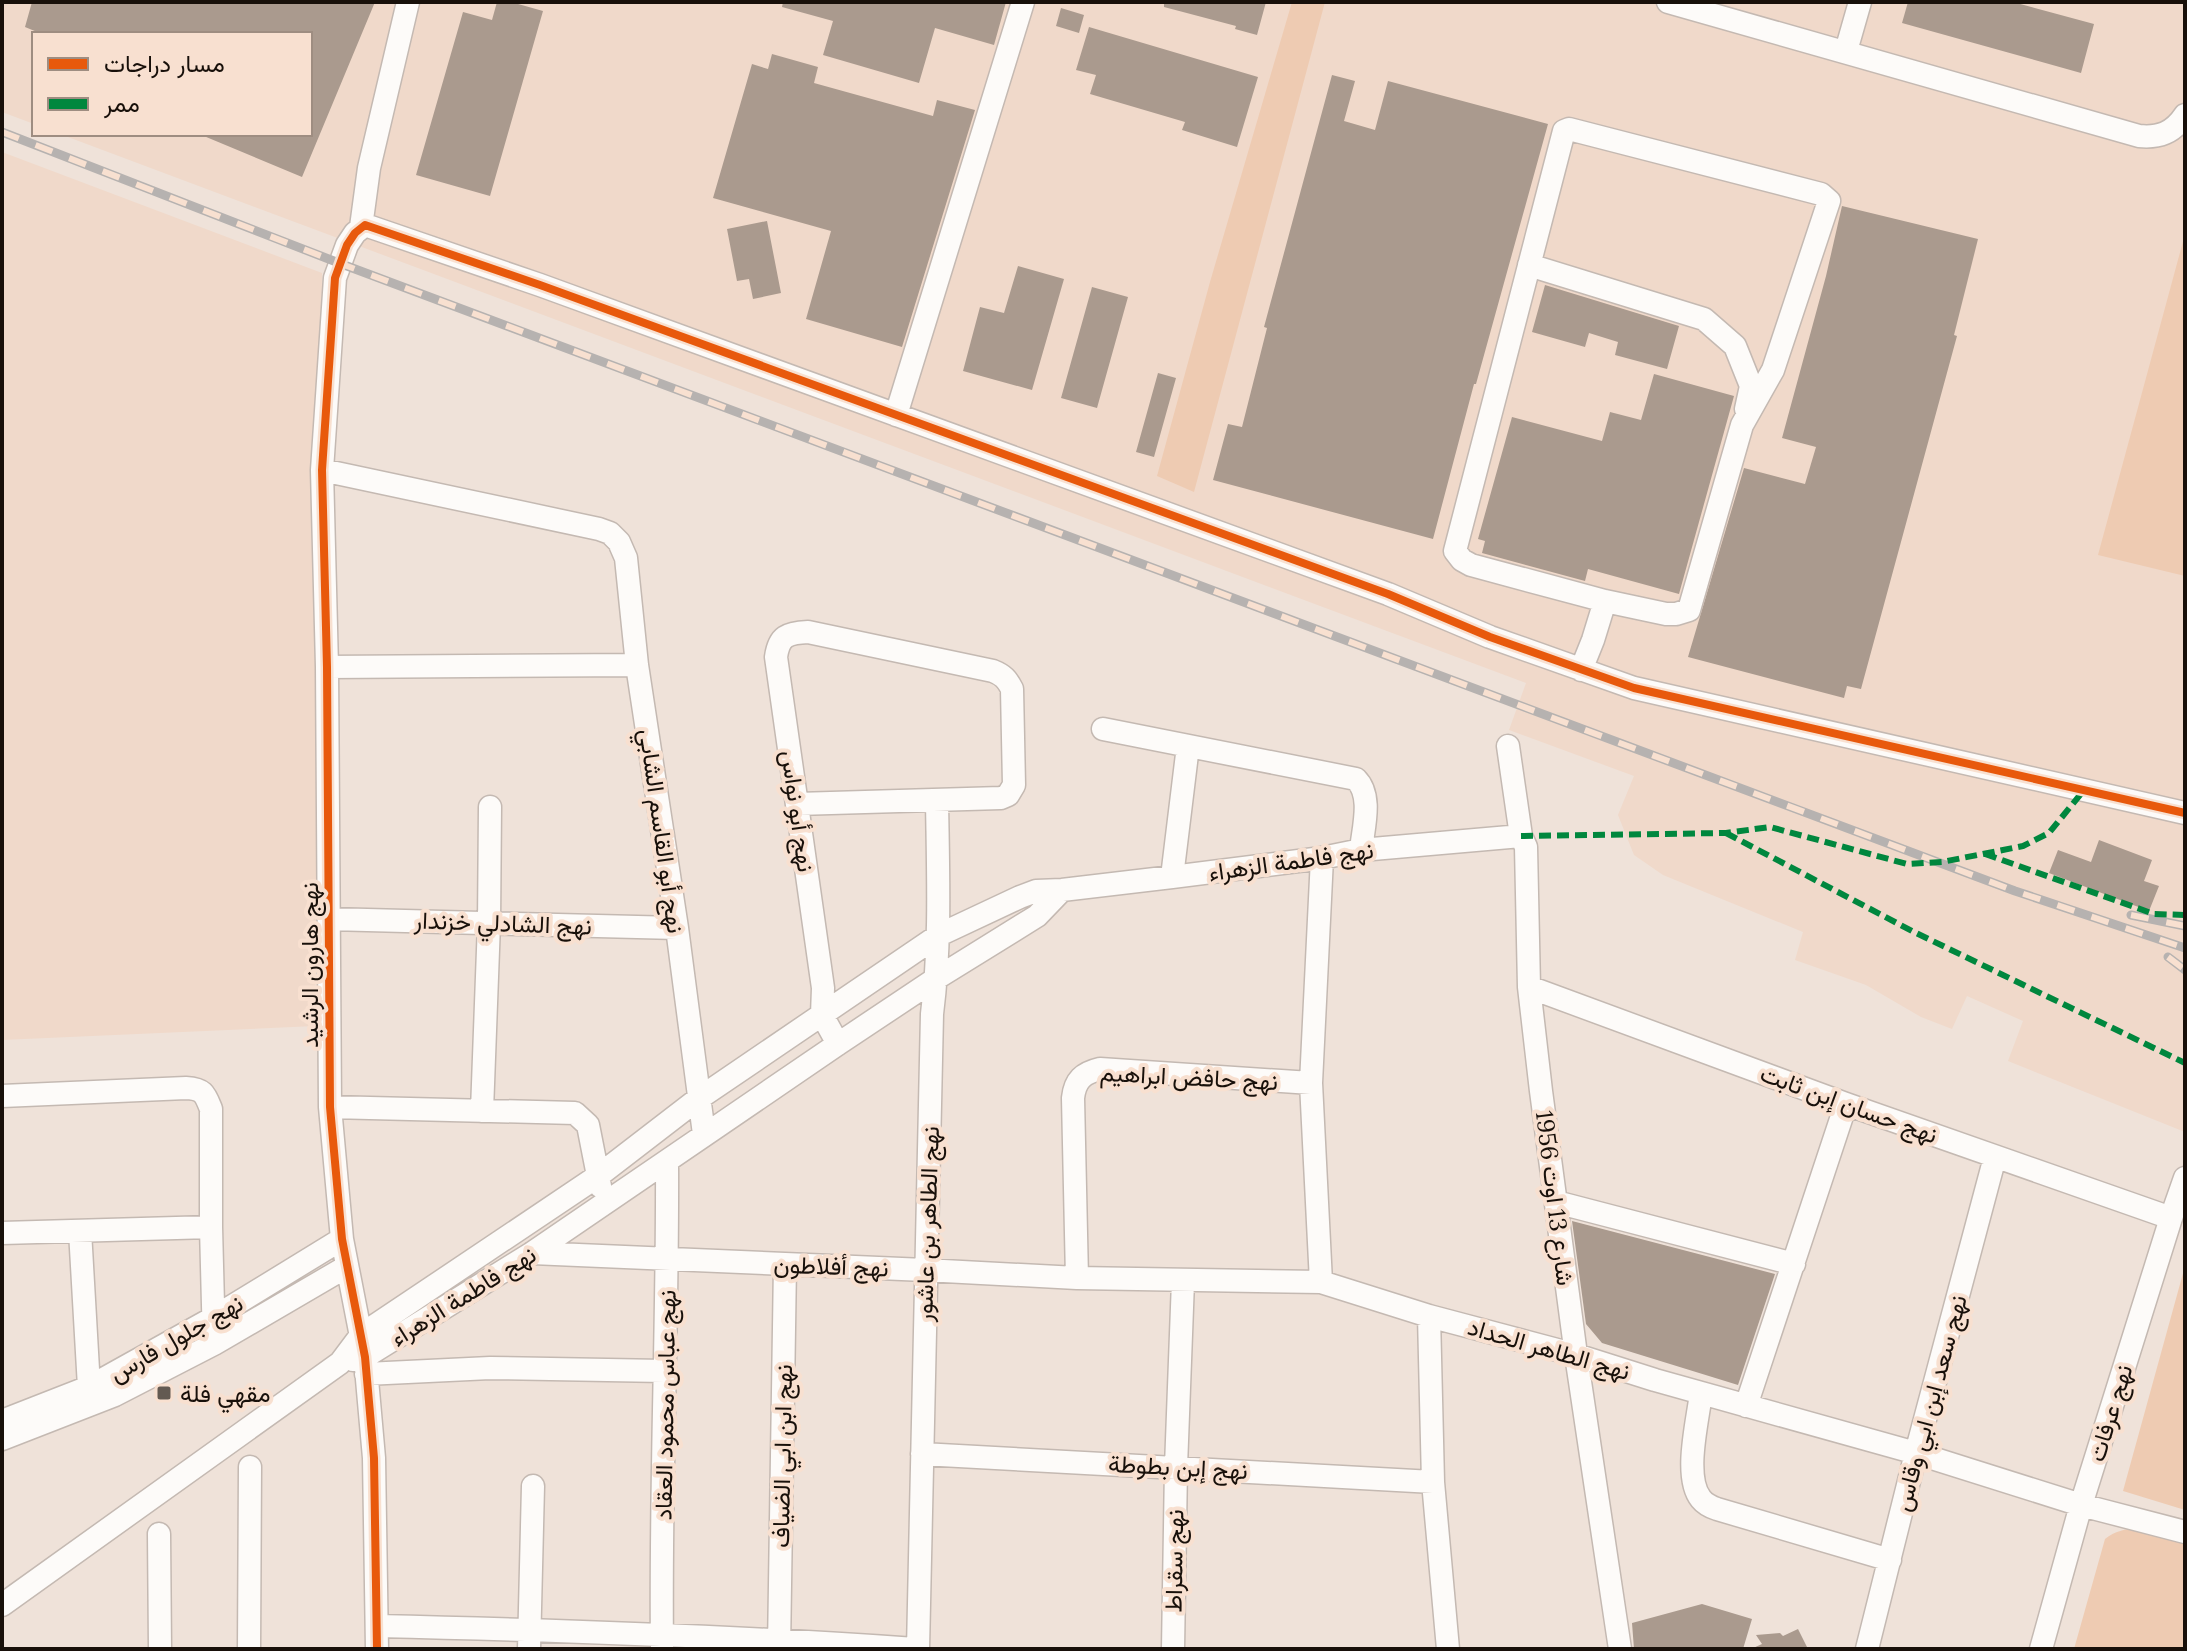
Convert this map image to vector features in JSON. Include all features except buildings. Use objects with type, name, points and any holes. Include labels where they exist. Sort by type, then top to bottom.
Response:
[{"type":"street","points":[[408,2],[369,168],[361,227],[368,225],[540,285],[1388,594],[1490,637],[1634,688],[2185,813]]},
{"type":"street","points":[[896,415],[1023,2]]},
{"type":"street","points":[[1668,2],[2139,136],[2156,138],[2169,132],[2185,115]]},
{"type":"street","points":[[1846,51],[1860,2]]},
{"type":"street","points":[[1529,265],[1704,319],[1735,346],[1751,386],[1689,610],[1666,614],[1605,601],[1462,560],[1455,551],[1529,265],[1564,131],[1569,129],[1821,194],[1829,201],[1773,370],[1742,425]]},
{"type":"street","name":"نهج هارون الرشيد","points":[[361,227],[347,245],[335,278],[322,470],[327,667],[330,1107],[342,1239],[366,1366],[374,1458],[377,1649]]},
{"type":"street","name":"نهج أبو القاسم الشابي","points":[[322,470],[599,529],[610,533],[619,542],[626,558],[637,665],[677,928],[704,1134]]},
{"type":"street","points":[[1581,670],[1605,601]]},
{"type":"street","name":"نهج أبو نواس","points":[[822,1015],[823,988],[776,657],[778,643],[785,637],[808,632],[993,671],[1006,678],[1012,689],[1014,785],[1008,795],[1001,798],[937,800]]},
{"type":"street","points":[[327,667],[637,665]]},
{"type":"street","points":[[1103,729],[1356,779],[1366,795],[1361,850]]},
{"type":"street","points":[[1172,877],[1188,746]]},
{"type":"street","name":"شارع 13 اوت 1956","points":[[1508,746],[1521,836],[1526,847],[1529,987],[1576,1355],[1620,1649]]},
{"type":"street","points":[[797,804],[937,800]]},
{"type":"street","name":"نهج الطاهر بن عاشور","points":[[916,1649],[932,1014],[939,935],[937,800]]},
{"type":"street","points":[[482,1111],[490,807]]},
{"type":"street","name":"نهج فاطمة الزهراء","points":[[340,1363],[361,1335],[598,1176],[698,1099],[939,935],[1020,897],[1036,891],[1172,877],[1322,858],[1361,850],[1521,836]]},
{"type":"street","points":[[1321,1282],[1311,1083],[1322,858]]},
{"type":"street","name":"نهج فاطمة الزهراء","points":[[340,1363],[366,1366],[862,1027],[1037,916],[1062,890]]},
{"type":"street","name":"نهج الشادلي خزندار","points":[[329,919],[677,928]]},
{"type":"street","name":"نهج حسان إبن ثابت","points":[[1529,987],[1846,1104],[2171,1218]]},
{"type":"street","points":[[823,988],[845,999],[862,1027]]},
{"type":"street","points":[[822,1015],[838,1044]]},
{"type":"street","name":"نهج حافض ابراهيم","points":[[1077,1278],[1073,1098],[1074,1087],[1080,1077],[1100,1069],[1311,1083]]},
{"type":"street","points":[[2,1096],[197,1089],[205,1095],[211,1109],[214,1344]]},
{"type":"street","points":[[1746,1406],[1846,1104]]},
{"type":"street","points":[[330,1107],[575,1113],[588,1125],[603,1203]]},
{"type":"street","name":"نهج سعد إبن ابي وقاس","points":[[1867,1649],[1995,1157]]},
{"type":"street","name":"نهج عباس محمود العقاد","points":[[662,1642],[667,1161]]},
{"type":"street","name":"نهج عرفات","points":[[2041,1649],[2081,1505],[2185,1178]]},
{"type":"street","points":[[1556,1202],[1794,1264]]},
{"type":"street","points":[[2,1233],[211,1227]]},
{"type":"street","points":[[80,1231],[89,1387]]},
{"type":"street","name":"نهج جلول فارس","points":[[2,1421],[89,1387],[213,1318],[342,1239]]},
{"type":"street","name":"نهج أفلاطون","points":[[532,1253],[1077,1278],[1321,1282]]},
{"type":"street","name":"نهج ابن ابي الضياف","points":[[779,1644],[785,1264]]},
{"type":"street","name":"نهج جلول فارس","points":[[2,1439],[115,1395],[214,1344],[346,1267]]},
{"type":"street","name":"نهج سقراط","points":[[1173,1649],[1183,1281]]},
{"type":"street","name":"نهج الطاهر الحداد","points":[[1321,1282],[1429,1316],[1916,1453],[2081,1505],[2185,1532]]},
{"type":"street","points":[[1429,1316],[1433,1482],[1448,1649]]},
{"type":"street","points":[[2,1605],[340,1363]]},
{"type":"street","points":[[366,1366],[664,1371]]},
{"type":"street","points":[[1701,1393],[1693,1463],[1694,1484],[1699,1497],[1717,1509],[1890,1560]]},
{"type":"street","name":"نهج إبن بطوطة","points":[[922,1454],[1433,1482]]},
{"type":"street","points":[[249,1649],[250,1467]]},
{"type":"street","points":[[529,1639],[533,1486]]},
{"type":"street","points":[[159,1534],[160,1649]]},
{"type":"street","points":[[377,1626],[529,1639],[916,1649]]},
{"type":"shaded area","points":[[2,2],[2185,2],[2185,1132],[2008,1061],[2023,1021],[1967,996],[1952,1029],[1921,1017],[1866,985],[1795,960],[1803,932],[1663,875],[1634,855],[1618,815],[1634,776],[1509,730],[1526,683],[65,136],[312,136],[312,32],[32,32],[32,123],[2,112]]},
{"type":"shaded area","points":[[1292,2],[1325,2],[1194,492],[1157,476]]},
{"type":"shaded area","points":[[2,152],[322,273],[315,1026],[2,1040]]},
{"type":"shaded area","points":[[2185,234],[2185,576],[2098,555]]},
{"type":"shaded area","points":[[2185,1266],[2185,1510],[2123,1491]]},
{"type":"shaded area","points":[[2137,1528],[2185,1542],[2185,1649],[2074,1649],[2105,1539],[2120,1531]]},
{"type":"railway","points":[[2,132],[339,263],[2015,891],[2185,948]]},
{"type":"railway","points":[[2131,915],[2185,926]]},
{"type":"railway","points":[[2168,957],[2185,970]]},
{"type":"marked path","points":[[1521,836],[1726,833],[1770,827],[1907,864],[1942,862],[2023,846],[2049,833],[2084,790]]},
{"type":"marked path","points":[[1726,833],[1912,931],[2185,1063]]},
{"type":"marked path","points":[[1985,854],[2154,914],[2185,915]]},
{"type":"cycle path","points":[[377,1649],[374,1458],[365,1357],[342,1239],[330,1107],[327,667],[322,470],[335,278],[347,245],[365,225],[540,285],[1388,594],[1490,637],[1634,688],[2185,813]]},
{"type":"place","name":"مقهي فلة","points":[[164,1393]]}]
